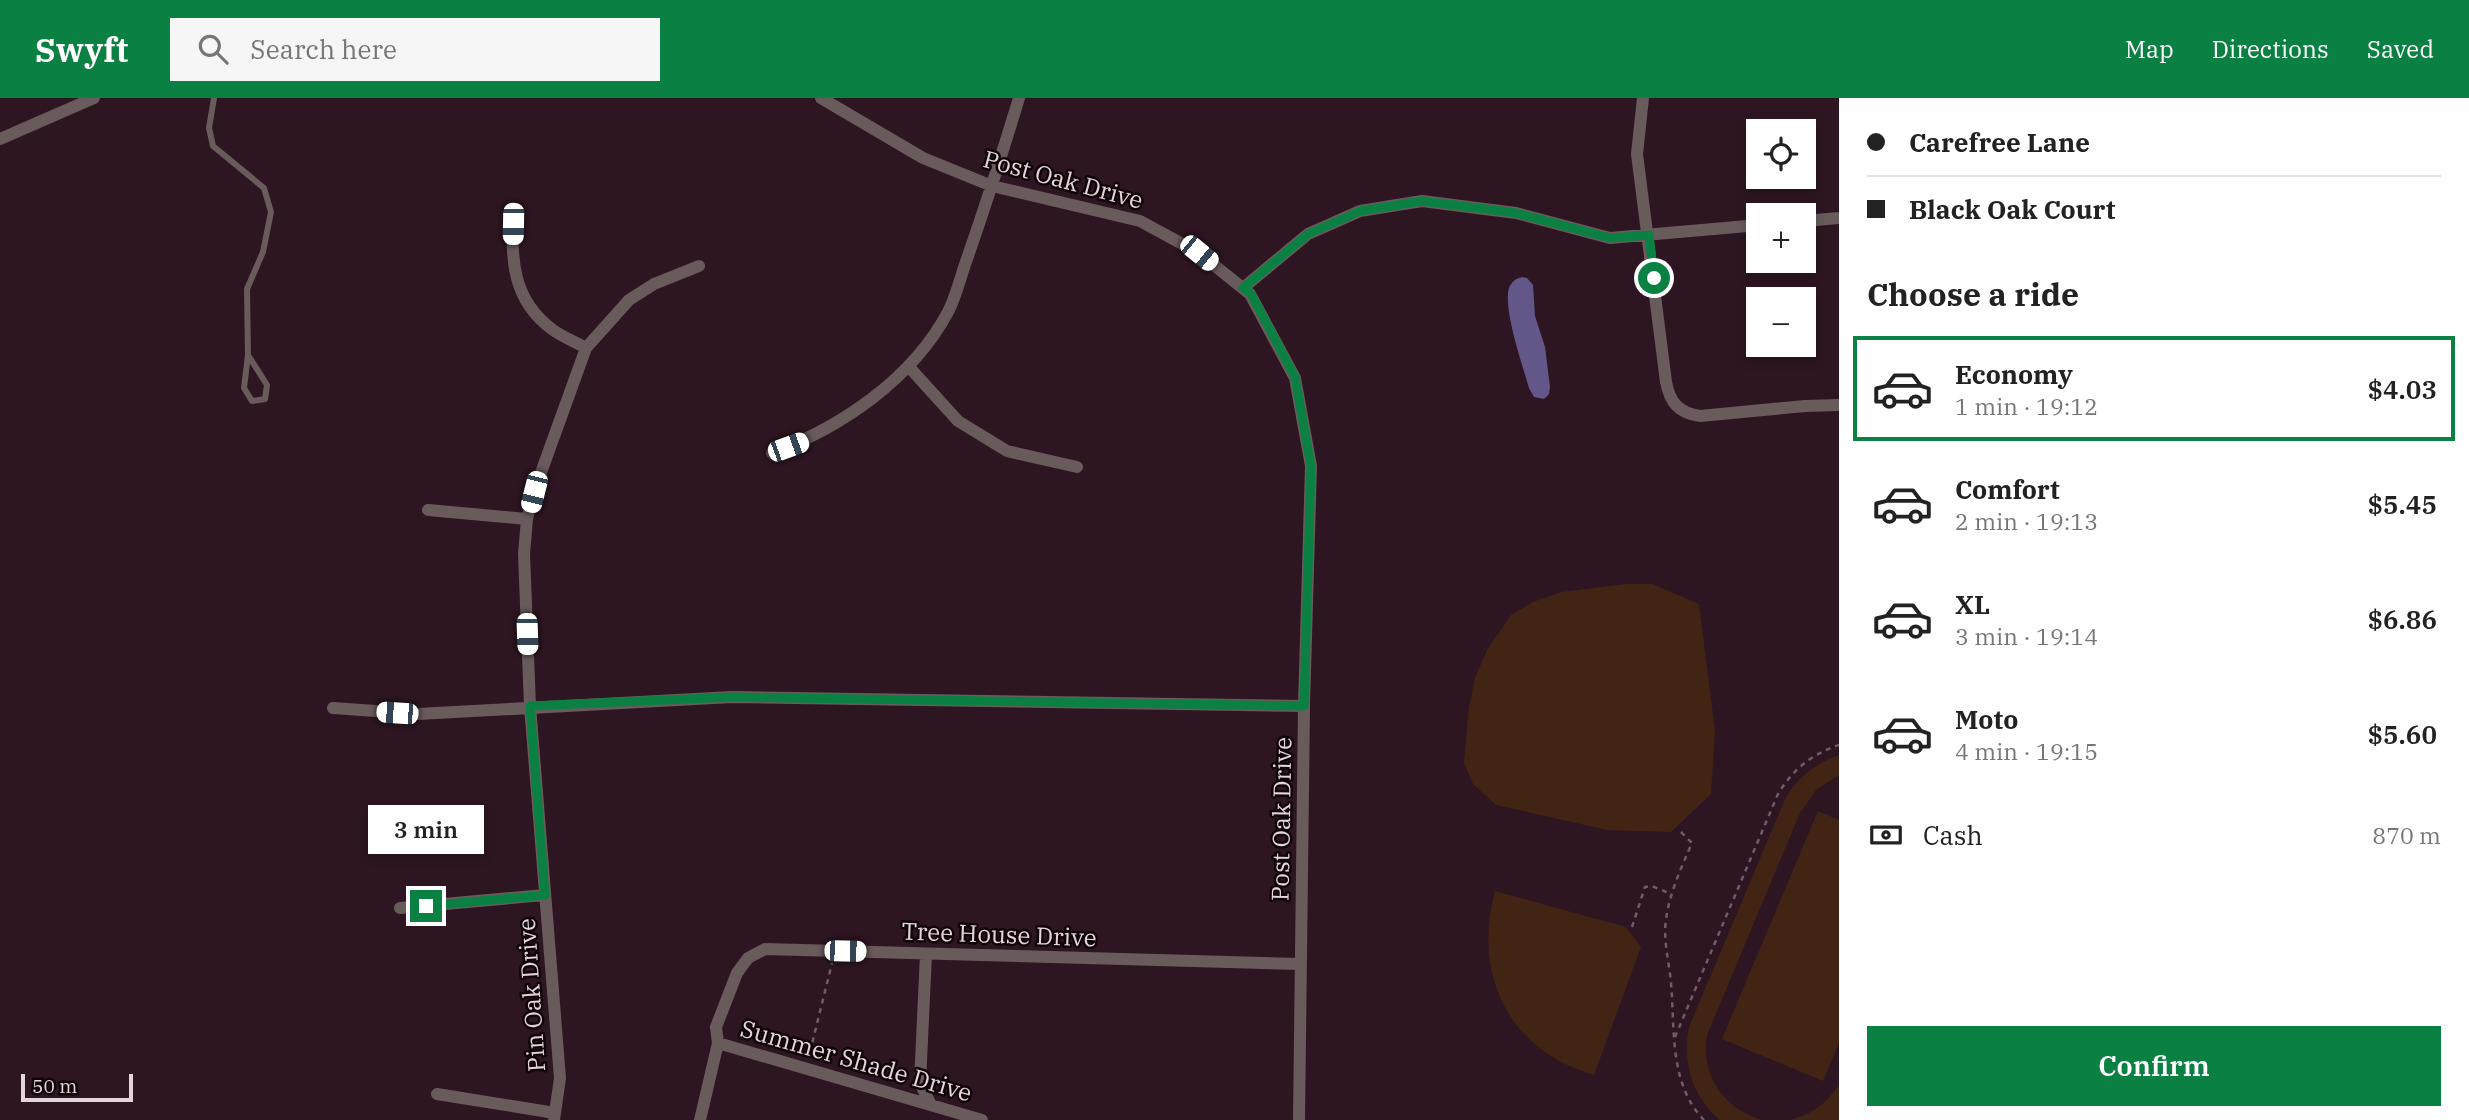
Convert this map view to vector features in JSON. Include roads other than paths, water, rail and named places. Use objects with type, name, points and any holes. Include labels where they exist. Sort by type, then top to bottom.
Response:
[{"type":"street","name":"Post Oak Drive","points":[[821,98],[923,158],[992,186],[1140,221],[1199,253],[1251,294],[1295,377],[1311,466],[1304,706],[1300,1120]]},
{"type":"street","points":[[772,453],[804,441],[846,418],[909,367],[948,311],[992,186],[1019,98]]},
{"type":"street","points":[[1643,98],[1637,154],[1666,382],[1675,406],[1691,415],[1700,416],[1805,405],[1839,405]]},
{"type":"street","points":[[0,139],[90,99]]},
{"type":"street","points":[[1243,288],[1308,234],[1360,211],[1422,201],[1516,213],[1610,238],[1746,226]]},
{"type":"street","points":[[513,208],[512,260],[520,288],[529,306],[553,330],[586,348]]},
{"type":"street","points":[[1816,220],[1839,218]]},
{"type":"street","name":"Pin Oak Drive","points":[[555,1116],[561,1078],[530,706],[524,554],[527,519],[534,492],[586,348],[629,300],[654,284],[699,266]]},
{"type":"street","points":[[909,367],[958,421],[1007,451],[1077,467]]},
{"type":"street","points":[[428,510],[527,519]]},
{"type":"street","points":[[333,708],[418,714],[732,697],[1304,706]]},
{"type":"street","points":[[400,908],[545,895]]},
{"type":"street","name":"Tree House Drive","points":[[700,1120],[718,1043],[716,1027],[737,973],[748,958],[765,949],[1301,964]]},
{"type":"street","points":[[926,954],[920,1083],[931,1105]]},
{"type":"street","name":"Summer Shade Drive","points":[[718,1043],[982,1120]]},
{"type":"street","points":[[438,1094],[555,1116]]},
{"type":"lane","points":[[214,98],[209,128],[214,146],[264,188],[271,212],[263,252],[247,289],[248,355],[244,388],[252,401],[265,399],[267,385],[248,355]]}]
